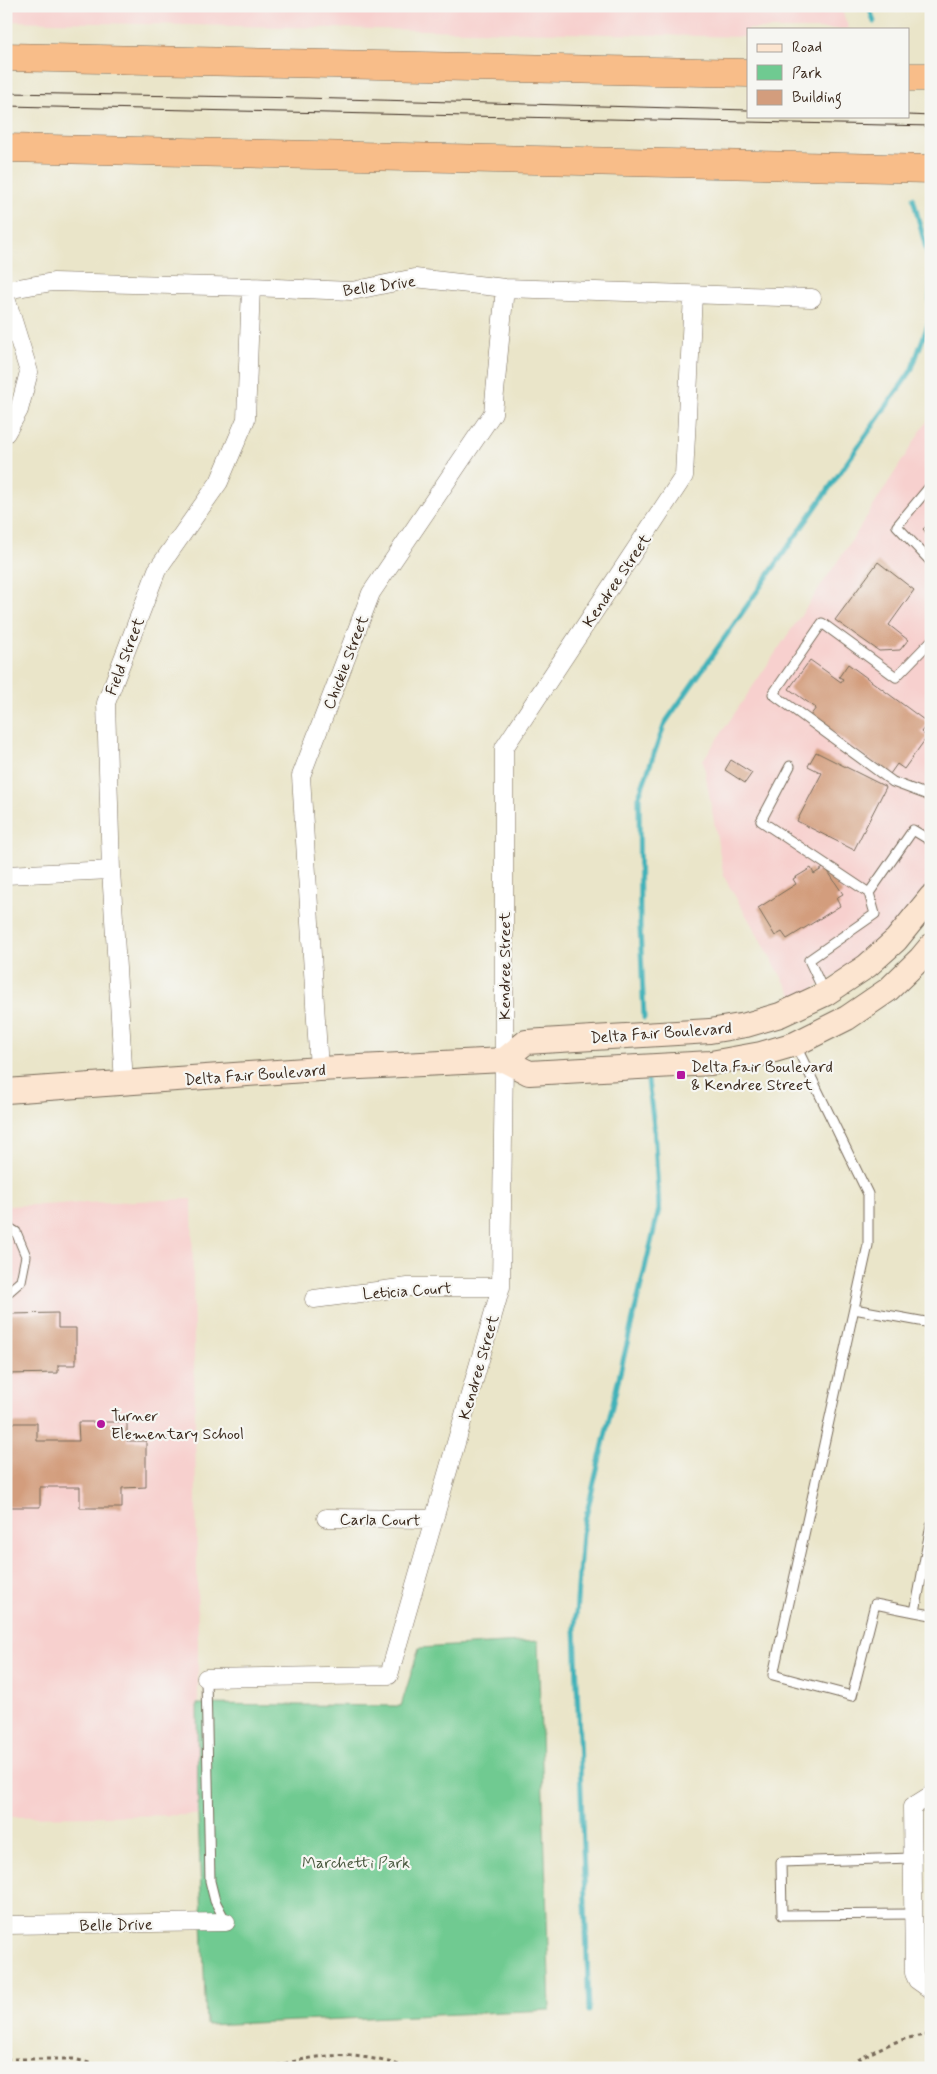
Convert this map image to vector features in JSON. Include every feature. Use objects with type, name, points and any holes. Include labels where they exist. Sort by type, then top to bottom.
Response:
[{"type":"highway","points":[[6,57],[747,73]]},
{"type":"highway","points":[[910,77],[931,77]]},
{"type":"highway","points":[[6,148],[931,169]]},
{"type":"main road","name":"Delta Fair Boulevard","points":[[504,1060],[526,1042],[688,1033],[746,1025],[780,1015],[825,994],[867,966],[882,953],[931,897]]},
{"type":"main road","name":"Delta Fair Boulevard","points":[[6,1091],[319,1069],[504,1060],[529,1073],[681,1066],[738,1060],[795,1044],[831,1027],[868,1004],[906,973],[931,946]]},
{"type":"street","name":"Belle Drive","points":[[6,290],[53,282],[251,286],[352,292],[415,278],[505,288],[812,298]]},
{"type":"street","name":"Field Street","points":[[124,1083],[111,870],[106,703],[157,570],[219,482],[246,419],[251,286]]},
{"type":"street","name":"Chickie Street","points":[[319,1069],[301,776],[371,593],[492,413],[505,288]]},
{"type":"street","name":"Kendree Street","points":[[206,1678],[389,1675],[501,1287],[504,1060],[504,748],[684,476],[693,295]]},
{"type":"street","points":[[6,298],[29,372],[20,410],[6,433]]},
{"type":"street","points":[[6,875],[111,870]]},
{"type":"street","name":"Leticia Court","points":[[314,1299],[408,1287],[501,1287]]},
{"type":"street","name":"Carla Court","points":[[326,1518],[434,1519]]},
{"type":"street","points":[[931,1795],[912,1807],[914,1972],[917,1980],[931,1990]]},
{"type":"street","name":"Belle Drive","points":[[6,1925],[226,1922]]},
{"type":"lane","points":[[931,485],[897,526],[931,562]]},
{"type":"lane","points":[[931,641],[896,678],[822,623],[773,694],[893,782],[928,795],[931,783]]},
{"type":"lane","points":[[790,766],[761,820],[869,893],[875,914],[809,960],[825,994]]},
{"type":"lane","points":[[869,893],[913,830],[931,841]]},
{"type":"lane","points":[[795,1044],[868,1194],[868,1246],[773,1675],[852,1696],[875,1604],[931,1615]]},
{"type":"lane","points":[[6,1226],[16,1232],[26,1256],[21,1281],[6,1294]]},
{"type":"lane","points":[[854,1309],[931,1323]]},
{"type":"lane","points":[[915,1612],[931,1525]]},
{"type":"lane","points":[[206,1678],[210,1881],[215,1901],[226,1922]]},
{"type":"lane","points":[[912,1858],[781,1862],[782,1915],[913,1914]]},
{"type":"path","points":[[844,2068],[876,2050],[903,2038],[931,2035]]},
{"type":"path","points":[[268,2068],[314,2057],[340,2054],[370,2058],[409,2068]]},
{"type":"path","points":[[6,2059],[74,2059],[108,2068]]},
{"type":"shaded area","points":[[6,6],[840,6],[849,28],[747,28],[747,37],[6,21]]},
{"type":"shaded area","points":[[929,418],[931,420],[931,882],[873,953],[795,1000],[724,877],[703,760],[854,537]]},
{"type":"shaded area","name":"Turner Elementary School","points":[[192,1199],[198,1642],[198,1815],[6,1817],[6,1206]]},
{"type":"green space","name":"Marchetti Park","points":[[538,1641],[550,2010],[206,2025],[198,1815],[197,1704],[401,1706],[419,1648]]},
{"type":"building","points":[[931,522],[931,538],[923,529]]},
{"type":"building","points":[[878,562],[914,590],[889,625],[908,640],[900,650],[879,651],[835,620]]},
{"type":"building","points":[[810,660],[841,682],[843,679],[839,677],[848,664],[928,723],[921,732],[927,737],[904,769],[897,764],[890,774],[810,716],[816,708],[789,689]]},
{"type":"building","points":[[816,752],[886,787],[854,850],[797,821],[822,773],[808,766]]},
{"type":"building","points":[[731,760],[752,773],[745,783],[725,770]]},
{"type":"building","points":[[825,867],[843,894],[836,898],[840,906],[787,939],[782,932],[775,936],[758,908],[796,884],[793,879],[811,868],[814,874]]},
{"type":"building","points":[[58,1313],[58,1328],[76,1328],[76,1365],[58,1365],[58,1373],[6,1374],[6,1339],[10,1339],[10,1314]]},
{"type":"building","points":[[78,1422],[127,1422],[127,1441],[146,1441],[146,1487],[122,1488],[122,1508],[80,1508],[80,1487],[40,1487],[40,1507],[6,1507],[6,1423],[37,1423],[37,1441],[79,1441]]},
{"type":"waterway","points":[[869,6],[874,22]]},
{"type":"waterway","points":[[913,198],[931,268]]},
{"type":"waterway","points":[[644,1018],[640,927],[639,796],[665,723],[911,371],[929,322],[931,277]]},
{"type":"waterway","points":[[589,2011],[575,1628],[582,1533],[659,1209],[654,1126],[648,1081]]},
{"type":"tram line","points":[[6,93],[304,98],[747,110]]},
{"type":"tram line","points":[[6,106],[931,126]]},
{"type":"tram line","points":[[910,115],[931,116]]},
{"type":"place","name":"Delta Fair Boulevard & Kendree Street","points":[[681,1075]]},
{"type":"place","name":"Turner Elementary School","points":[[101,1424]]}]
